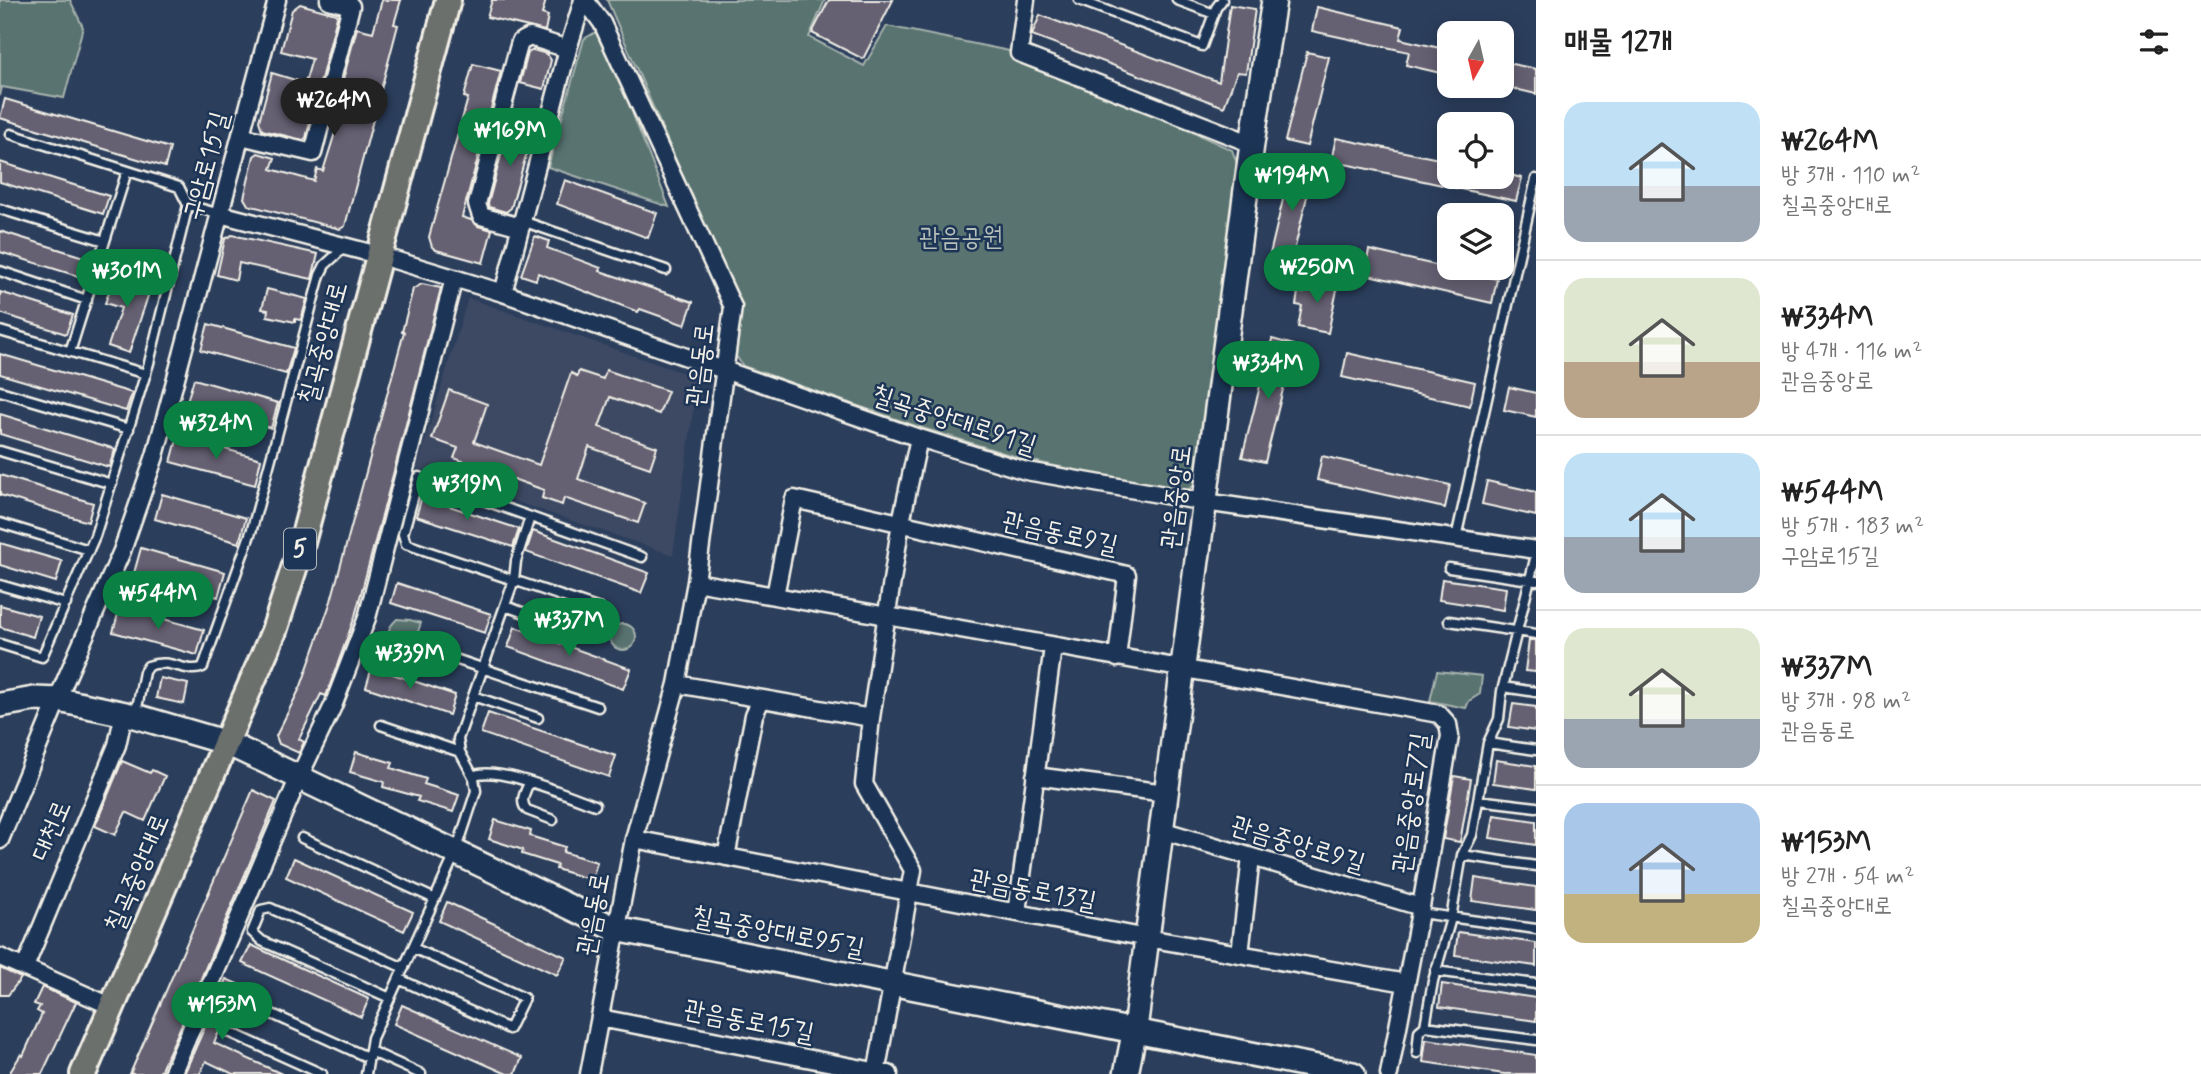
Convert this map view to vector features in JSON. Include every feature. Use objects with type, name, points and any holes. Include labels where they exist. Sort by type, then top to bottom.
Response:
[{"type":"main road","name":"칠곡중앙대로","points":[[83,1074],[274,631],[300,550],[448,0]]},
{"type":"main road","name":"관음중앙로","points":[[1126,1074],[1135,1029],[1252,144],[1274,0]]},
{"type":"main road","points":[[0,705],[34,699],[59,700],[129,715],[226,743]]},
{"type":"main road","name":"칠곡중앙대로95길","points":[[226,743],[616,929],[1353,1074]]},
{"type":"street","name":"구암로15길","points":[[59,700],[122,551],[155,456],[277,0]]},
{"type":"street","points":[[241,136],[313,153],[351,6],[329,0]]},
{"type":"street","points":[[503,293],[568,49],[584,0]]},
{"type":"street","name":"관음동로","points":[[584,0],[602,23],[733,307],[696,582],[677,684],[635,839],[589,1074]]},
{"type":"street","points":[[1026,0],[1019,53],[1252,144]]},
{"type":"street","points":[[522,224],[481,216],[477,205],[512,69],[520,42],[530,37],[568,49]]},
{"type":"street","name":"칠곡중앙대로91길","points":[[219,214],[378,255],[503,293],[919,438],[1026,471],[1205,502],[1536,552]]},
{"type":"street","points":[[172,1074],[332,706],[367,618],[454,278]]},
{"type":"street","points":[[880,1073],[892,985],[913,870],[864,785],[901,522],[919,438]]},
{"type":"street","name":"관음동로9길","points":[[775,596],[794,499],[1127,575],[1117,658]]},
{"type":"street","points":[[696,582],[1183,670]]},
{"type":"street","points":[[1017,912],[1053,647]]},
{"type":"street","name":"관음중앙로7길","points":[[1183,670],[1439,714],[1448,724],[1450,736],[1421,910],[1389,1074]]},
{"type":"street","points":[[677,684],[872,718]]},
{"type":"street","name":"대천로","points":[[0,841],[59,700]]},
{"type":"street","points":[[726,857],[754,715],[761,700]]},
{"type":"street","name":"대천로","points":[[25,967],[129,715]]},
{"type":"street","points":[[1035,776],[1166,793]]},
{"type":"street","name":"관음중앙로9길","points":[[1161,830],[1421,910]]},
{"type":"street","name":"관음동로13길","points":[[635,839],[1240,954]]},
{"type":"street","points":[[1251,857],[1240,954],[1406,983]]},
{"type":"street","points":[[0,957],[113,1007]]},
{"type":"street","name":"관음동로15길","points":[[600,1018],[880,1073]]},
{"type":"lane","points":[[1079,0],[1202,46],[1222,0]]},
{"type":"lane","points":[[1177,0],[1214,14]]},
{"type":"lane","points":[[0,644],[42,657],[89,550],[146,374],[188,205],[178,187],[11,134]]},
{"type":"lane","points":[[70,352],[127,171]]},
{"type":"lane","points":[[1456,538],[1536,179]]},
{"type":"lane","points":[[188,205],[219,214]]},
{"type":"lane","points":[[0,209],[105,241]]},
{"type":"lane","points":[[522,224],[666,270]]},
{"type":"lane","points":[[129,715],[148,666],[166,662],[194,670],[203,667],[252,528],[320,275],[325,265],[345,246]]},
{"type":"lane","points":[[0,271],[87,300]]},
{"type":"lane","points":[[0,331],[146,374]]},
{"type":"lane","points":[[0,391],[129,429]]},
{"type":"lane","points":[[0,451],[112,484]]},
{"type":"lane","points":[[596,622],[600,609],[406,544],[403,534],[419,477],[642,557]]},
{"type":"lane","points":[[366,1074],[372,1038],[456,852],[475,791],[473,776],[460,752],[458,739],[514,580],[516,561],[530,517]]},
{"type":"lane","points":[[0,523],[89,550]]},
{"type":"lane","points":[[1425,1027],[1436,971],[1451,918],[1462,855],[1472,835],[1488,743],[1499,719],[1503,687],[1533,580],[1536,552]]},
{"type":"lane","points":[[1449,568],[1533,580]]},
{"type":"lane","points":[[0,585],[65,604]]},
{"type":"lane","points":[[505,606],[539,618]]},
{"type":"lane","points":[[1449,621],[1536,634]]},
{"type":"lane","points":[[428,650],[598,707]]},
{"type":"lane","points":[[1503,687],[1536,692]]},
{"type":"lane","points":[[473,696],[538,718]]},
{"type":"lane","points":[[380,725],[460,752]]},
{"type":"lane","points":[[1488,743],[1536,750]]},
{"type":"lane","points":[[473,776],[481,771],[503,774],[595,805]]},
{"type":"lane","points":[[529,783],[522,802],[524,807],[553,820]]},
{"type":"lane","points":[[1478,800],[1536,807]]},
{"type":"lane","points":[[302,838],[435,899]]},
{"type":"lane","points":[[1462,855],[1536,866]]},
{"type":"lane","points":[[390,998],[262,941],[252,932],[261,910],[270,908],[404,968]]},
{"type":"lane","points":[[1421,910],[1451,918],[1536,929]]},
{"type":"lane","points":[[399,979],[509,1029],[524,998],[413,948]]},
{"type":"lane","points":[[1436,971],[1536,984]]},
{"type":"lane","points":[[322,1074],[227,1031],[240,1004],[250,1004],[369,1055],[421,1074]]},
{"type":"lane","points":[[1417,1053],[1419,1031],[1425,1027],[1536,1040]]},
{"type":"shaded area","points":[[468,298],[698,378],[673,555],[417,468]]},
{"type":"green space","points":[[0,0],[70,0],[83,27],[64,98],[2,87],[0,96]]},
{"type":"green space","name":"관음공원","points":[[607,0],[825,0],[809,37],[864,66],[887,26],[1019,53],[1232,150],[1238,166],[1198,483],[1183,493],[1027,460],[916,426],[743,366],[736,356],[737,302]]},
{"type":"green space","points":[[596,32],[604,40],[669,207],[548,167],[584,39]]},
{"type":"green space","points":[[397,619],[421,623],[407,663],[397,661],[389,632]]},
{"type":"green space","points":[[623,624],[633,627],[636,637],[633,647],[623,650],[613,647],[610,637],[613,627]]},
{"type":"green space","points":[[1437,671],[1482,676],[1480,694],[1469,701],[1466,708],[1430,701]]},
{"type":"building","points":[[382,0],[401,0],[394,24],[398,25],[345,226],[340,229],[248,205],[244,198],[254,156],[258,153],[275,158],[271,169],[314,181],[317,169],[323,171],[350,85],[342,83],[357,28],[373,32]]},
{"type":"building","points":[[492,0],[546,0],[542,14],[548,16],[545,31],[487,17]]},
{"type":"building","points":[[829,0],[893,0],[863,59],[812,33]]},
{"type":"building","points":[[300,4],[336,14],[337,17],[306,138],[303,140],[262,130],[259,121],[272,73],[305,83],[312,59],[281,51],[292,10]]},
{"type":"building","points":[[1230,5],[1255,9],[1246,73],[1237,72],[1224,107],[1032,35],[1040,15],[1219,82]]},
{"type":"building","points":[[1317,7],[1403,27],[1400,39],[1437,47],[1437,72],[1406,65],[1409,52],[1312,31]]},
{"type":"building","points":[[533,50],[547,54],[551,60],[544,89],[520,83],[528,53]]},
{"type":"building","points":[[1307,52],[1329,57],[1307,146],[1285,141]]},
{"type":"building","points":[[473,64],[501,71],[462,217],[492,230],[483,263],[436,250],[429,237],[468,98],[464,97]]},
{"type":"building","points":[[1514,64],[1536,69],[1536,94],[1514,89]]},
{"type":"building","points":[[5,99],[170,148],[165,167],[0,118]]},
{"type":"building","points":[[509,125],[533,131],[511,208],[506,212],[489,207],[488,204]]},
{"type":"building","points":[[1336,138],[1437,159],[1437,184],[1331,161]]},
{"type":"building","points":[[0,162],[109,196],[103,214],[0,182]]},
{"type":"building","points":[[1291,166],[1313,171],[1292,260],[1270,254]]},
{"type":"building","points":[[1514,176],[1522,178],[1516,201],[1460,189],[1514,189]]},
{"type":"building","points":[[565,180],[657,213],[648,238],[557,204]]},
{"type":"building","points":[[0,231],[90,259],[84,278],[0,252]]},
{"type":"building","points":[[232,235],[318,254],[312,279],[239,263],[236,280],[217,275],[225,239]]},
{"type":"building","points":[[535,236],[549,241],[547,248],[601,268],[600,271],[693,302],[685,325],[640,309],[638,312],[538,273],[536,280],[521,275]]},
{"type":"building","points":[[1369,250],[1437,265],[1437,280],[1497,280],[1492,303],[1364,274]]},
{"type":"building","points":[[116,273],[152,284],[129,353],[108,346],[121,308],[105,303]]},
{"type":"building","points":[[1307,278],[1338,285],[1328,333],[1298,327],[1302,306],[1296,305],[1298,292],[1304,293]]},
{"type":"building","points":[[422,284],[441,288],[394,471],[355,616],[326,696],[321,694],[299,739],[304,742],[299,753],[279,744],[276,736],[301,686],[331,601],[404,332],[413,289]]},
{"type":"building","points":[[267,289],[307,299],[301,320],[295,319],[295,322],[267,316],[268,310],[262,309]]},
{"type":"building","points":[[0,292],[73,315],[66,334],[0,313]]},
{"type":"building","points":[[208,324],[294,348],[286,374],[201,350]]},
{"type":"building","points":[[1272,339],[1294,345],[1265,462],[1242,457]]},
{"type":"building","points":[[1347,353],[1475,382],[1470,406],[1342,377]]},
{"type":"building","points":[[0,354],[132,393],[126,411],[0,374]]},
{"type":"building","points":[[606,370],[668,391],[659,414],[610,397],[599,427],[657,447],[650,468],[589,447],[578,479],[645,503],[638,523],[564,498],[562,505],[542,498],[544,490],[454,458],[458,448],[432,439],[449,390],[487,404],[474,442],[539,465],[571,373],[577,376],[579,371],[603,379]]},
{"type":"building","points":[[194,379],[278,403],[271,428],[186,404]]},
{"type":"building","points":[[1509,387],[1536,393],[1536,417],[1504,410]]},
{"type":"building","points":[[0,414],[115,449],[109,467],[0,434]]},
{"type":"building","points":[[178,436],[261,459],[255,485],[171,462]]},
{"type":"building","points":[[1322,456],[1450,485],[1445,508],[1317,480]]},
{"type":"building","points":[[0,475],[93,503],[88,522],[0,495]]},
{"type":"building","points":[[1487,481],[1536,492],[1536,516],[1482,504]]},
{"type":"building","points":[[162,494],[246,518],[239,543],[155,519]]},
{"type":"building","points":[[422,497],[519,529],[513,547],[416,516]]},
{"type":"building","points":[[533,531],[649,573],[641,593],[526,552]]},
{"type":"building","points":[[0,543],[62,561],[56,582],[0,565]]},
{"type":"building","points":[[141,548],[225,572],[218,597],[134,573]]},
{"type":"building","points":[[1442,579],[1506,588],[1503,610],[1439,600]]},
{"type":"building","points":[[397,583],[491,614],[485,633],[391,603]]},
{"type":"building","points":[[0,605],[39,616],[33,637],[0,627]]},
{"type":"building","points":[[120,607],[204,630],[197,655],[113,632]]},
{"type":"building","points":[[515,627],[631,669],[623,689],[508,647]]},
{"type":"building","points":[[1529,640],[1536,640],[1536,672],[1525,671]]},
{"type":"building","points":[[372,667],[455,695],[449,715],[366,687]]},
{"type":"building","points":[[160,678],[188,684],[184,704],[156,698]]},
{"type":"building","points":[[1513,704],[1536,707],[1536,731],[1509,727]]},
{"type":"building","points":[[488,713],[616,756],[609,777],[481,733]]},
{"type":"building","points":[[356,752],[393,763],[391,768],[426,779],[424,784],[459,795],[453,812],[417,801],[419,797],[383,787],[384,782],[350,772]]},
{"type":"building","points":[[1496,760],[1536,766],[1536,789],[1493,783]]},
{"type":"building","points":[[122,761],[150,773],[152,770],[165,776],[145,821],[126,812],[115,835],[95,826]]},
{"type":"building","points":[[1454,776],[1471,779],[1460,842],[1443,839]]},
{"type":"building","points":[[253,790],[276,801],[178,1033],[159,1074],[130,1074]]},
{"type":"building","points":[[1494,815],[1536,821],[1536,845],[1490,838]]},
{"type":"building","points":[[495,820],[531,831],[530,836],[565,847],[563,852],[597,862],[592,880],[556,869],[557,865],[522,854],[523,850],[489,839]]},
{"type":"building","points":[[294,858],[413,912],[404,931],[286,877]]},
{"type":"building","points":[[1475,878],[1536,887],[1536,910],[1472,901]]},
{"type":"building","points":[[447,902],[566,957],[557,975],[439,921]]},
{"type":"building","points":[[1458,932],[1536,943],[1536,966],[1455,955]]},
{"type":"building","points":[[251,945],[369,999],[361,1017],[242,963]]},
{"type":"building","points":[[0,968],[21,978],[8,995],[0,995]]},
{"type":"building","points":[[226,979],[240,985],[214,1043],[282,1074],[233,1074],[206,1061],[200,1074],[184,1074]]},
{"type":"building","points":[[1442,984],[1536,998],[1536,1021],[1439,1007]]},
{"type":"building","points":[[42,987],[76,1002],[42,1074],[9,1074],[21,1054],[23,1056],[42,1014],[37,1011],[40,1006],[34,1004]]},
{"type":"building","points":[[402,1005],[522,1058],[515,1074],[507,1074],[394,1024]]},
{"type":"building","points":[[1426,1039],[1536,1055],[1536,1074],[1504,1074],[1423,1062]]}]
